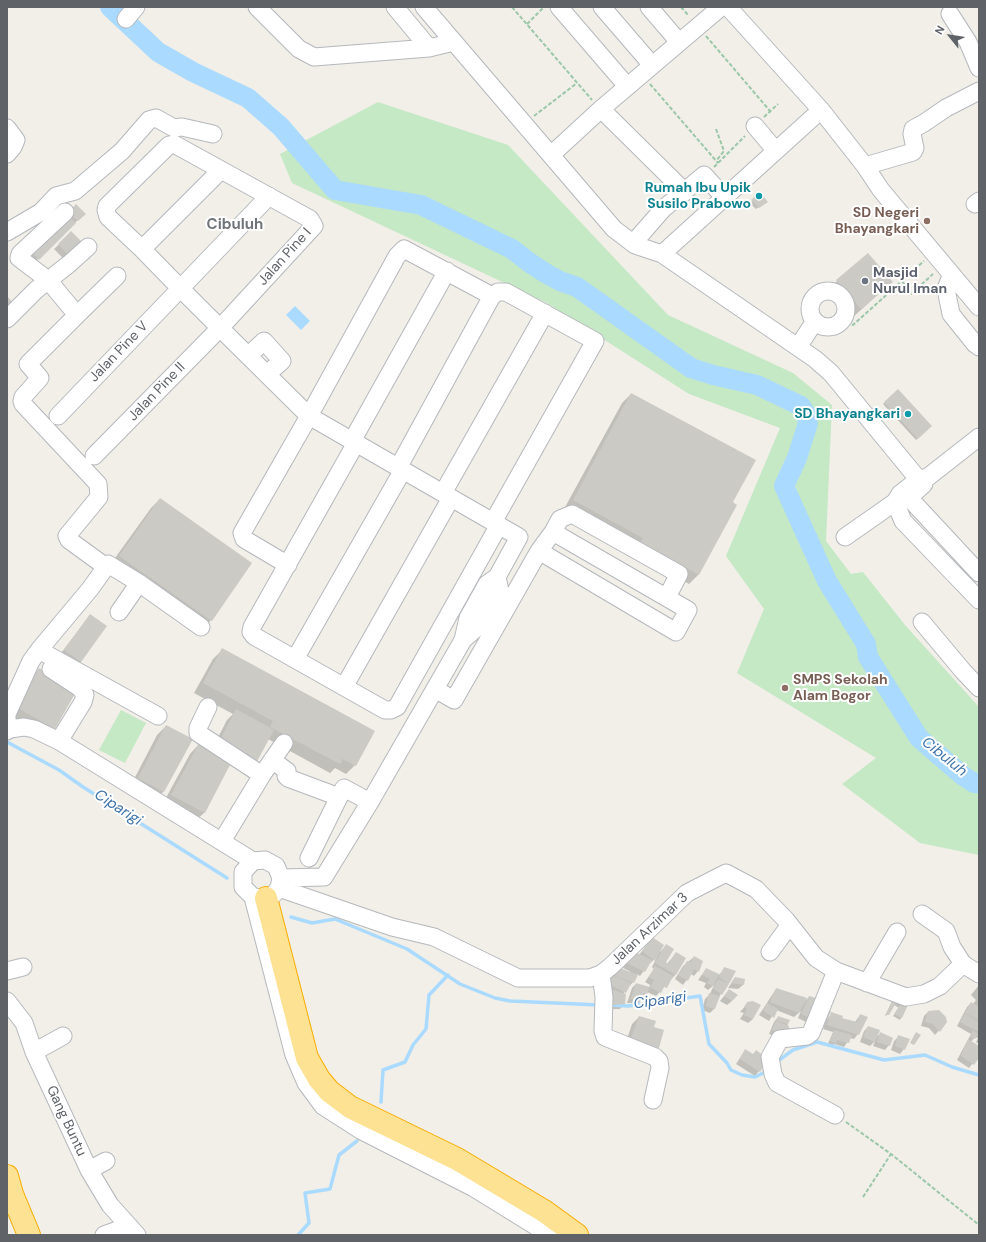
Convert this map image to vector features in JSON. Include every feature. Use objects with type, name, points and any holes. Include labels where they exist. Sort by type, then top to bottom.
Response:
[{"type":"highway","points":[[270,890],[307,1058],[319,1079],[329,1092],[350,1107],[457,1158],[544,1211],[577,1235]]},
{"type":"highway","points":[[9,1189],[30,1235]]},
{"type":"street","points":[[257,7],[299,49],[314,57],[429,48],[454,42]]},
{"type":"street","points":[[396,7],[429,48]]},
{"type":"street","points":[[424,7],[608,223],[624,238],[635,245],[662,254],[798,347],[831,373],[924,480]]},
{"type":"street","points":[[559,7],[627,86]]},
{"type":"street","points":[[602,7],[647,70]]},
{"type":"street","points":[[649,7],[680,42]]},
{"type":"street","points":[[551,155],[627,86],[721,7]]},
{"type":"street","points":[[728,7],[822,110],[865,166],[943,274],[979,307]]},
{"type":"street","points":[[950,14],[968,42],[979,68]]},
{"type":"street","points":[[865,166],[913,152],[915,148],[912,134],[913,129],[946,108],[979,91]]},
{"type":"street","points":[[601,109],[685,192]]},
{"type":"street","points":[[662,254],[822,110]]},
{"type":"street","points":[[7,232],[41,212],[56,196],[76,190],[115,158],[148,120],[156,118],[174,128],[182,127],[214,134]]},
{"type":"street","points":[[754,126],[776,151]]},
{"type":"street","points":[[7,128],[16,140],[13,148],[7,154]]},
{"type":"street","points":[[253,861],[243,872],[243,887],[270,890],[324,877],[370,802],[463,640],[480,625],[500,591],[497,577],[520,537],[309,416],[108,217],[106,210],[169,145],[174,144],[269,196]]},
{"type":"street","points":[[142,249],[221,170]]},
{"type":"street","points":[[635,245],[636,240],[663,209],[704,175],[724,197]]},
{"type":"street","name":"Jalan Pine V","points":[[58,416],[269,196]]},
{"type":"street","name":"Jalan Pine I","points":[[220,328],[314,226],[310,219],[269,196]]},
{"type":"street","points":[[65,212],[20,254],[19,258],[48,280],[77,314]]},
{"type":"street","points":[[7,319],[48,280],[88,247]]},
{"type":"street","points":[[288,565],[244,539],[242,533],[309,416],[396,256],[404,249],[409,250],[492,296]]},
{"type":"street","points":[[295,659],[400,469],[492,296],[498,292],[506,292],[595,341],[397,707],[391,710],[384,710],[254,636],[251,632],[252,627],[288,565],[447,271]]},
{"type":"street","points":[[943,274],[951,314],[979,347]]},
{"type":"street","points":[[106,567],[70,540],[67,536],[99,497],[98,484],[25,407],[22,401],[23,397],[40,378],[28,364],[117,276]]},
{"type":"street","points":[[824,291],[834,292],[842,297],[846,305],[845,315],[840,322],[831,327],[822,326],[815,321],[810,313],[811,303],[816,295],[824,291]]},
{"type":"street","points":[[344,687],[545,313]]},
{"type":"street","points":[[798,347],[815,321]]},
{"type":"street","name":"Jalan Pine II","points":[[94,456],[220,328]]},
{"type":"street","points":[[845,537],[895,502],[900,494],[924,480],[979,437]]},
{"type":"street","points":[[924,480],[911,496],[912,501],[979,573]]},
{"type":"street","points":[[895,502],[903,521],[979,600]]},
{"type":"street","points":[[435,689],[454,700],[539,552],[560,519],[572,514],[679,574],[667,597]]},
{"type":"street","points":[[539,552],[676,632],[688,610],[553,532]]},
{"type":"street","points":[[201,627],[110,564],[39,650],[7,714],[8,730],[24,727],[34,729],[59,741],[253,861],[265,860],[276,866],[270,890],[294,1055],[306,1083],[323,1106],[362,1131],[474,1188],[550,1235]]},
{"type":"street","points":[[120,612],[139,583]]},
{"type":"street","points":[[922,622],[979,688]]},
{"type":"street","points":[[39,650],[158,716]]},
{"type":"street","points":[[51,669],[80,688],[85,694],[83,702],[59,741]]},
{"type":"street","points":[[208,707],[198,728],[198,733],[262,775]]},
{"type":"street","points":[[222,841],[262,775],[284,743]]},
{"type":"street","points":[[272,760],[287,771],[286,776],[288,778],[339,797]]},
{"type":"street","points":[[309,858],[344,788],[370,802]]},
{"type":"street","name":"Jalan Arzimar 3","points":[[270,890],[392,927],[434,937],[518,978],[590,978],[601,974],[687,893],[726,873],[756,889],[790,919],[816,958],[836,971],[867,983],[906,997],[924,994],[940,986],[964,964]]},
{"type":"street","points":[[922,914],[946,931],[952,947],[964,964],[979,974]]},
{"type":"street","points":[[770,952],[790,919]]},
{"type":"street","points":[[867,983],[897,932]]},
{"type":"street","points":[[835,1115],[777,1083],[773,1074],[770,1057],[780,1039],[807,1036],[811,1033],[836,971]]},
{"type":"street","points":[[601,974],[603,1031],[605,1037],[655,1057],[660,1062],[653,1100]]},
{"type":"street","name":"Gang Buntu","points":[[8,1005],[24,1024],[34,1052],[90,1170],[110,1205],[133,1231]]},
{"type":"street","points":[[34,1052],[63,1036]]},
{"type":"street","points":[[90,1170],[106,1161]]},
{"type":"street","points":[[104,1235],[133,1231]]},
{"type":"path","points":[[512,7],[526,25],[601,109]]},
{"type":"path","points":[[526,25],[544,7]]},
{"type":"path","points":[[681,7],[770,111]]},
{"type":"path","points":[[647,70],[718,163]]},
{"type":"path","points":[[524,125],[577,83]]},
{"type":"path","points":[[704,175],[778,104]]},
{"type":"path","points":[[716,129],[724,151],[716,161]]},
{"type":"path","points":[[840,322],[853,325],[925,261]]},
{"type":"path","points":[[902,281],[911,294],[943,274]]},
{"type":"path","points":[[835,1115],[892,1154],[979,1225]]},
{"type":"path","points":[[863,1197],[892,1154]]},
{"type":"green space","points":[[378,102],[508,145],[668,315],[793,373],[832,405],[826,541],[851,574],[863,572],[905,625],[979,707],[979,855],[920,843],[842,784],[876,758],[737,673],[764,609],[726,556],[780,428],[689,394],[547,303],[292,183],[280,154]]},
{"type":"green space","points":[[121,710],[146,723],[125,763],[99,750]]},
{"type":"water","points":[[295,306],[310,321],[301,330],[286,315]]},
{"type":"building","name":"Rumah Ibu Upik Susilo Prabowo","points":[[760,192],[768,202],[759,208],[751,200]]},
{"type":"building","points":[[76,204],[86,214],[78,221],[69,212]]},
{"type":"building","points":[[67,215],[76,223],[39,260],[30,250]]},
{"type":"building","points":[[71,231],[84,244],[70,257],[58,244]]},
{"type":"building","name":"Masjid Nurul Iman","points":[[868,253],[893,282],[861,309],[836,280]]},
{"type":"building","points":[[7,296],[15,305],[7,312]]},
{"type":"building","name":"SD Bhayangkari","points":[[898,389],[932,426],[918,439],[884,402]]},
{"type":"building","points":[[631,393],[756,460],[733,502],[737,505],[699,575],[640,543],[643,538],[573,500]]},
{"type":"building","points":[[160,498],[252,563],[212,621],[119,556]]},
{"type":"building","points":[[90,614],[107,626],[81,662],[64,650]]},
{"type":"building","points":[[222,648],[375,731],[356,766],[343,759],[340,764],[270,727],[273,721],[203,683]]},
{"type":"building","points":[[39,668],[77,690],[55,729],[16,707]]},
{"type":"building","points":[[236,709],[274,730],[255,765],[218,744]]},
{"type":"building","points":[[166,725],[193,739],[164,792],[138,778]]},
{"type":"building","points":[[199,743],[232,761],[205,813],[171,795]]},
{"type":"building","points":[[652,937],[664,945],[655,961],[642,951]]},
{"type":"building","points":[[666,944],[674,949],[666,962],[668,964],[676,952],[686,958],[676,975],[655,963]]},
{"type":"building","points":[[631,950],[652,960],[645,972],[627,963]]},
{"type":"building","points":[[694,956],[703,961],[699,972],[694,969],[688,981],[678,975],[687,961],[691,962]]},
{"type":"building","points":[[655,966],[673,976],[667,988],[664,987],[661,993],[650,987],[654,980],[649,977]]},
{"type":"building","points":[[724,967],[736,971],[729,984],[719,977]]},
{"type":"building","points":[[620,968],[638,975],[634,983],[615,976]]},
{"type":"building","points":[[706,968],[719,974],[713,986],[707,983],[710,979],[702,975]]},
{"type":"building","points":[[612,975],[631,983],[626,993],[609,984]]},
{"type":"building","points":[[735,977],[745,979],[744,985],[731,983]]},
{"type":"building","points":[[718,979],[729,984],[722,995],[713,988]]},
{"type":"building","points":[[636,983],[650,987],[645,999],[631,999]]},
{"type":"building","points":[[776,988],[807,998],[799,1013],[770,1002]]},
{"type":"building","points":[[729,989],[738,995],[732,1001],[724,996]]},
{"type":"building","points":[[614,990],[626,994],[625,1004],[613,1005],[607,1001],[608,992]]},
{"type":"building","points":[[709,993],[720,996],[715,1009],[706,1006]]},
{"type":"building","points":[[809,996],[823,1000],[815,1020],[801,1014]]},
{"type":"building","points":[[893,1000],[908,1005],[902,1018],[894,1014],[900,1005],[896,1003],[889,1015],[886,1014]]},
{"type":"building","points":[[753,1001],[761,1005],[753,1019],[744,1015],[747,1009],[744,1007],[747,1002]]},
{"type":"building","points":[[971,1002],[979,1007],[979,1021],[965,1013]]},
{"type":"building","points":[[767,1003],[778,1009],[774,1018],[763,1010]]},
{"type":"building","points":[[823,1008],[831,1011],[825,1025],[817,1022]]},
{"type":"building","points":[[939,1010],[946,1017],[947,1022],[940,1032],[933,1024],[925,1022],[928,1011]]},
{"type":"building","points":[[831,1012],[843,1016],[842,1018],[857,1022],[860,1014],[868,1017],[859,1035],[827,1025]]},
{"type":"building","points":[[965,1014],[979,1022],[979,1032],[960,1022]]},
{"type":"building","points":[[639,1016],[656,1021],[654,1027],[664,1030],[657,1055],[629,1044]]},
{"type":"building","points":[[778,1016],[790,1020],[788,1024],[777,1021]]},
{"type":"building","points":[[776,1021],[789,1026],[788,1036],[772,1030]]},
{"type":"building","points":[[868,1026],[880,1030],[875,1042],[863,1037]]},
{"type":"building","points":[[834,1030],[852,1035],[849,1043],[837,1040],[836,1043],[830,1041]]},
{"type":"building","points":[[973,1030],[978,1034],[975,1039],[970,1037]]},
{"type":"building","points":[[880,1032],[893,1038],[890,1046],[877,1042]]},
{"type":"building","points":[[916,1032],[921,1035],[914,1045],[910,1043]]},
{"type":"building","points":[[898,1035],[910,1039],[905,1050],[895,1046]]},
{"type":"building","points":[[968,1039],[979,1046],[979,1058],[974,1065],[961,1056]]},
{"type":"building","points":[[745,1049],[753,1054],[756,1050],[768,1059],[760,1072],[740,1059]]},
{"type":"waterway","points":[[110,7],[158,52],[193,72],[248,98],[281,127],[335,190],[421,205],[512,249],[547,274],[560,281],[577,287],[691,368],[713,375],[757,385],[801,406],[806,414],[808,423],[797,458],[784,486],[827,581],[866,644],[868,657],[919,738],[962,775],[974,783],[979,783]]},
{"type":"waterway","name":"Ciparigi","points":[[7,742],[59,770],[83,787],[227,878]]},
{"type":"waterway","name":"Ciparigi","points":[[291,917],[312,923],[335,919],[407,949],[460,984],[495,998],[510,1001],[599,1005]]},
{"type":"waterway","points":[[381,1102],[383,1070],[405,1062],[413,1045],[426,1029],[429,995],[448,975]]},
{"type":"waterway","name":"Ciparigi","points":[[609,1005],[628,1006],[700,996],[709,1044],[727,1063],[731,1070],[742,1075],[755,1077],[767,1071]]},
{"type":"waterway","name":"Ciparigi","points":[[775,1063],[793,1050],[817,1042],[884,1060],[925,1055],[952,1067],[979,1075]]},
{"type":"waterway","points":[[298,1235],[309,1223],[305,1193],[330,1189],[339,1155],[357,1141]]},
{"type":"place","name":"Rumah Ibu Upik Susilo Prabowo","points":[[759,196]]},
{"type":"place","name":"SD Negeri Bhayangkari","points":[[927,221]]},
{"type":"place","name":"Masjid Nurul Iman","points":[[865,281]]},
{"type":"place","name":"SD Bhayangkari","points":[[908,414]]},
{"type":"place","name":"SMPS Sekolah Alam Bogor","points":[[785,688]]},
{"type":"district","name":"Cibuluh","points":[[235,225]]}]
